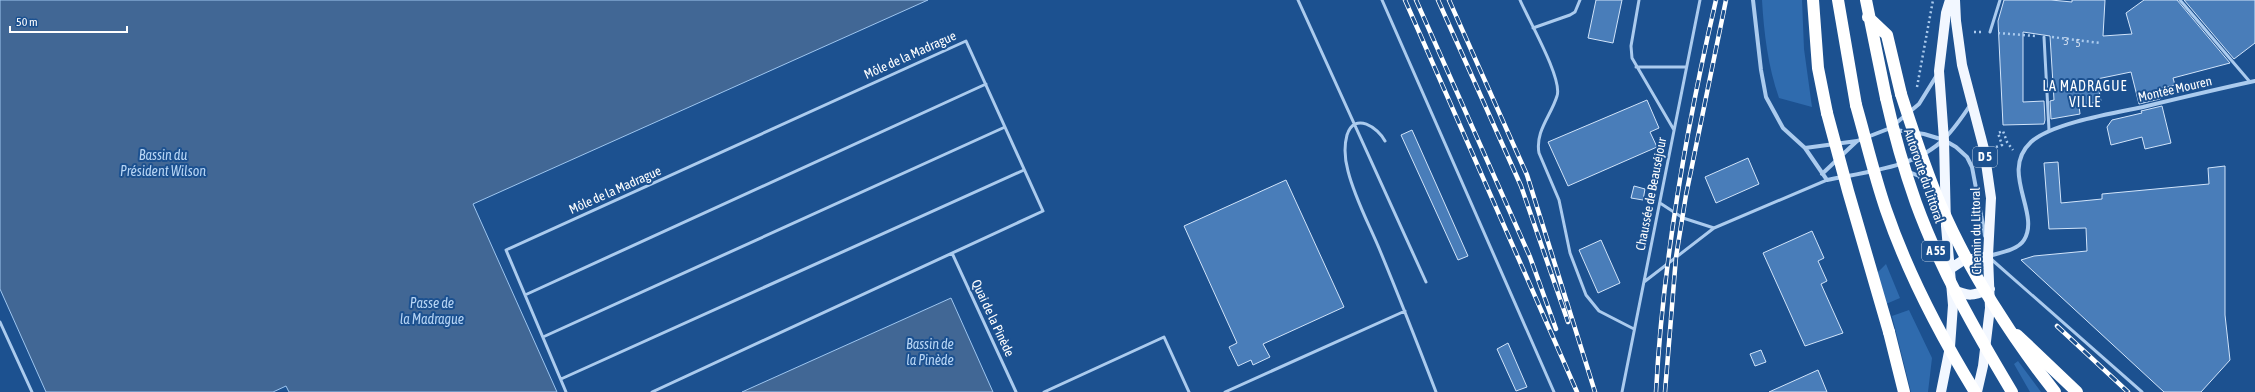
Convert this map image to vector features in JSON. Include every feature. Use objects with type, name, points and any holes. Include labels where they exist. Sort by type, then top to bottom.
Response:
[{"type":"highway","points":[[1813,0],[1818,68],[1827,113],[1889,332],[1904,392]]},
{"type":"highway","name":"A 55","points":[[1838,0],[1856,105],[1886,210],[1907,264],[1956,360],[1976,392]]},
{"type":"highway","name":"Autoroute du Littoral","points":[[1866,0],[1868,17],[1897,146],[1909,182],[1936,251],[1961,302],[2012,392]]},
{"type":"highway","points":[[1868,17],[1887,35],[1901,94],[1916,142],[1944,213],[1999,313],[2055,392]]},
{"type":"highway","points":[[1990,308],[2051,369],[2077,392]]},
{"type":"main road","name":"Chemin du Littoral","points":[[1941,392],[1950,347],[1953,305],[1946,226],[1944,140],[1939,71],[1946,12],[1950,0]]},
{"type":"main road","name":"Chemin du Littoral","points":[[1955,0],[1956,21],[1962,65],[1984,149],[1991,198],[1988,256],[1990,308],[1983,366],[1976,392]]},
{"type":"main road","points":[[1950,269],[1962,261],[1988,256]]},
{"type":"main road","points":[[1952,289],[1966,296],[1975,295],[1990,289]]},
{"type":"street","points":[[1752,0],[1766,97],[1783,128],[1805,148],[1827,180],[1894,166],[1927,152],[1944,140],[1972,103]]},
{"type":"street","points":[[1805,148],[1857,141],[1888,129],[1919,104],[1939,71]]},
{"type":"street","name":"Montée Mouren","points":[[1988,256],[2014,248],[2024,241],[2028,228],[2018,164],[2024,151],[2032,141],[2049,130],[2101,116],[2255,81]]},
{"type":"street","points":[[1888,129],[1924,134],[1944,140],[1956,146],[1967,157],[1972,167],[1988,256]]},
{"type":"street","points":[[1822,174],[1857,141]]},
{"type":"street","points":[[1894,166],[1919,176],[1933,197],[1946,226]]},
{"type":"lane","points":[[1298,0],[1426,282]]},
{"type":"lane","points":[[1382,0],[1554,392]]},
{"type":"lane","points":[[1520,0],[1557,79],[1559,88],[1557,96],[1539,134],[1537,144],[1539,153],[1559,200],[1570,253],[1591,303],[1614,320],[1634,329]]},
{"type":"lane","points":[[1533,28],[1570,15],[1574,12],[1580,0]]},
{"type":"lane","points":[[1639,0],[1631,46],[1632,58],[1674,131]]},
{"type":"lane","name":"Chaussée de Beauséjour","points":[[1622,392],[1700,0]]},
{"type":"lane","points":[[1990,32],[2000,0]]},
{"type":"lane","points":[[2180,0],[2250,82]]},
{"type":"lane","points":[[2044,36],[2049,130]]},
{"type":"lane","name":"Môle de la Madrague","points":[[566,392],[506,250],[966,41],[1043,211],[652,392]]},
{"type":"lane","points":[[1636,67],[1686,67]]},
{"type":"lane","points":[[525,295],[986,84]]},
{"type":"lane","points":[[1385,141],[1372,126],[1364,123],[1355,125],[1347,134],[1346,144],[1348,171],[1405,310],[1436,392]]},
{"type":"lane","points":[[543,337],[1005,127]]},
{"type":"lane","points":[[561,379],[1024,170]]},
{"type":"lane","points":[[1644,282],[1714,228],[1827,180]]},
{"type":"lane","points":[[1660,203],[1683,218],[1714,228]]},
{"type":"lane","name":"Quai de la Pinède","points":[[952,253],[1016,392]]},
{"type":"lane","points":[[1988,256],[2142,392]]},
{"type":"lane","points":[[1225,392],[1405,310]]},
{"type":"lane","points":[[0,322],[32,392]]},
{"type":"lane","points":[[1044,392],[1164,337],[1189,392]]},
{"type":"path","points":[[2002,140],[1998,133],[2003,131],[2007,142]]},
{"type":"shaded area","points":[[1762,0],[1802,0],[1804,49],[1812,107],[1779,98],[1767,50]]},
{"type":"shaded area","points":[[1886,264],[1900,298],[1886,304],[1877,273]]},
{"type":"shaded area","points":[[1909,310],[1932,358],[1928,392],[1911,392],[1892,316]]},
{"type":"shaded area","points":[[2018,361],[2041,392],[2030,392],[2014,364]]},
{"type":"water","name":"Bassin du Président Wilson","points":[[0,0],[928,0],[473,204],[557,392],[289,392],[286,386],[273,392],[46,392],[0,289]]},
{"type":"water","name":"Bassin de la Pinède","points":[[951,298],[993,392],[742,392]]},
{"type":"building","points":[[1596,0],[1622,0],[1613,43],[1588,38]]},
{"type":"building","points":[[2004,0],[2051,0],[2072,2],[2072,0],[2105,0],[2103,36],[2132,34],[2126,13],[2144,0],[2177,0],[2230,63],[2173,78],[2175,85],[2158,89],[2160,99],[2139,104],[2131,72],[2097,79],[2101,101],[2079,106],[2080,114],[2051,119],[2050,101],[2054,100],[2050,36],[2023,32],[2023,102],[2044,101],[2045,120],[2044,124],[2003,125],[1998,21]]},
{"type":"building","points":[[2184,0],[2255,0],[2255,43],[2234,59]]},
{"type":"building","points":[[1647,100],[1659,128],[1650,132],[1657,147],[1568,186],[1548,142]]},
{"type":"building","points":[[2162,106],[2171,143],[2145,149],[2142,137],[2111,145],[2107,127],[2112,120],[2142,113],[2141,111]]},
{"type":"building","points":[[1412,130],[1468,256],[1458,260],[1401,135]]},
{"type":"building","points":[[1748,158],[1759,184],[1716,203],[1705,177]]},
{"type":"building","points":[[2058,162],[2061,203],[2102,199],[2102,194],[2209,184],[2208,168],[2225,166],[2225,315],[2230,360],[2201,392],[2164,392],[2021,260],[2034,256],[2087,251],[2086,228],[2049,229],[2044,163]]},
{"type":"building","points":[[1286,180],[1344,307],[1263,344],[1270,357],[1253,365],[1251,360],[1238,366],[1229,347],[1237,343],[1184,226]]},
{"type":"building","points":[[1634,186],[1645,189],[1643,200],[1631,198]]},
{"type":"building","points":[[1812,231],[1824,258],[1818,261],[1827,281],[1821,284],[1843,333],[1805,346],[1763,253]]},
{"type":"building","points":[[1601,240],[1620,283],[1598,293],[1579,250]]},
{"type":"building","points":[[1508,343],[1527,387],[1516,391],[1497,349]]},
{"type":"building","points":[[1761,350],[1766,362],[1755,366],[1750,354]]},
{"type":"building","points":[[1818,370],[1827,392],[1769,392]]},
{"type":"railway","points":[[1405,0],[1577,392]]},
{"type":"railway","points":[[1416,0],[1530,257],[1556,329]]},
{"type":"railway","points":[[1438,0],[1521,186],[1568,322]]},
{"type":"railway","points":[[1449,0],[1527,175],[1595,392]]},
{"type":"railway","points":[[1656,392],[1664,293],[1677,195],[1695,97],[1716,0]]},
{"type":"railway","points":[[1665,392],[1676,257],[1686,195],[1726,0]]},
{"type":"railway","points":[[2057,326],[2128,392]]},
{"type":"district","name":"LA MADRAGUE VILLE","points":[[2085,94]]},
{"type":"water label","name":"Passe de la Madrague","points":[[432,312]]}]
